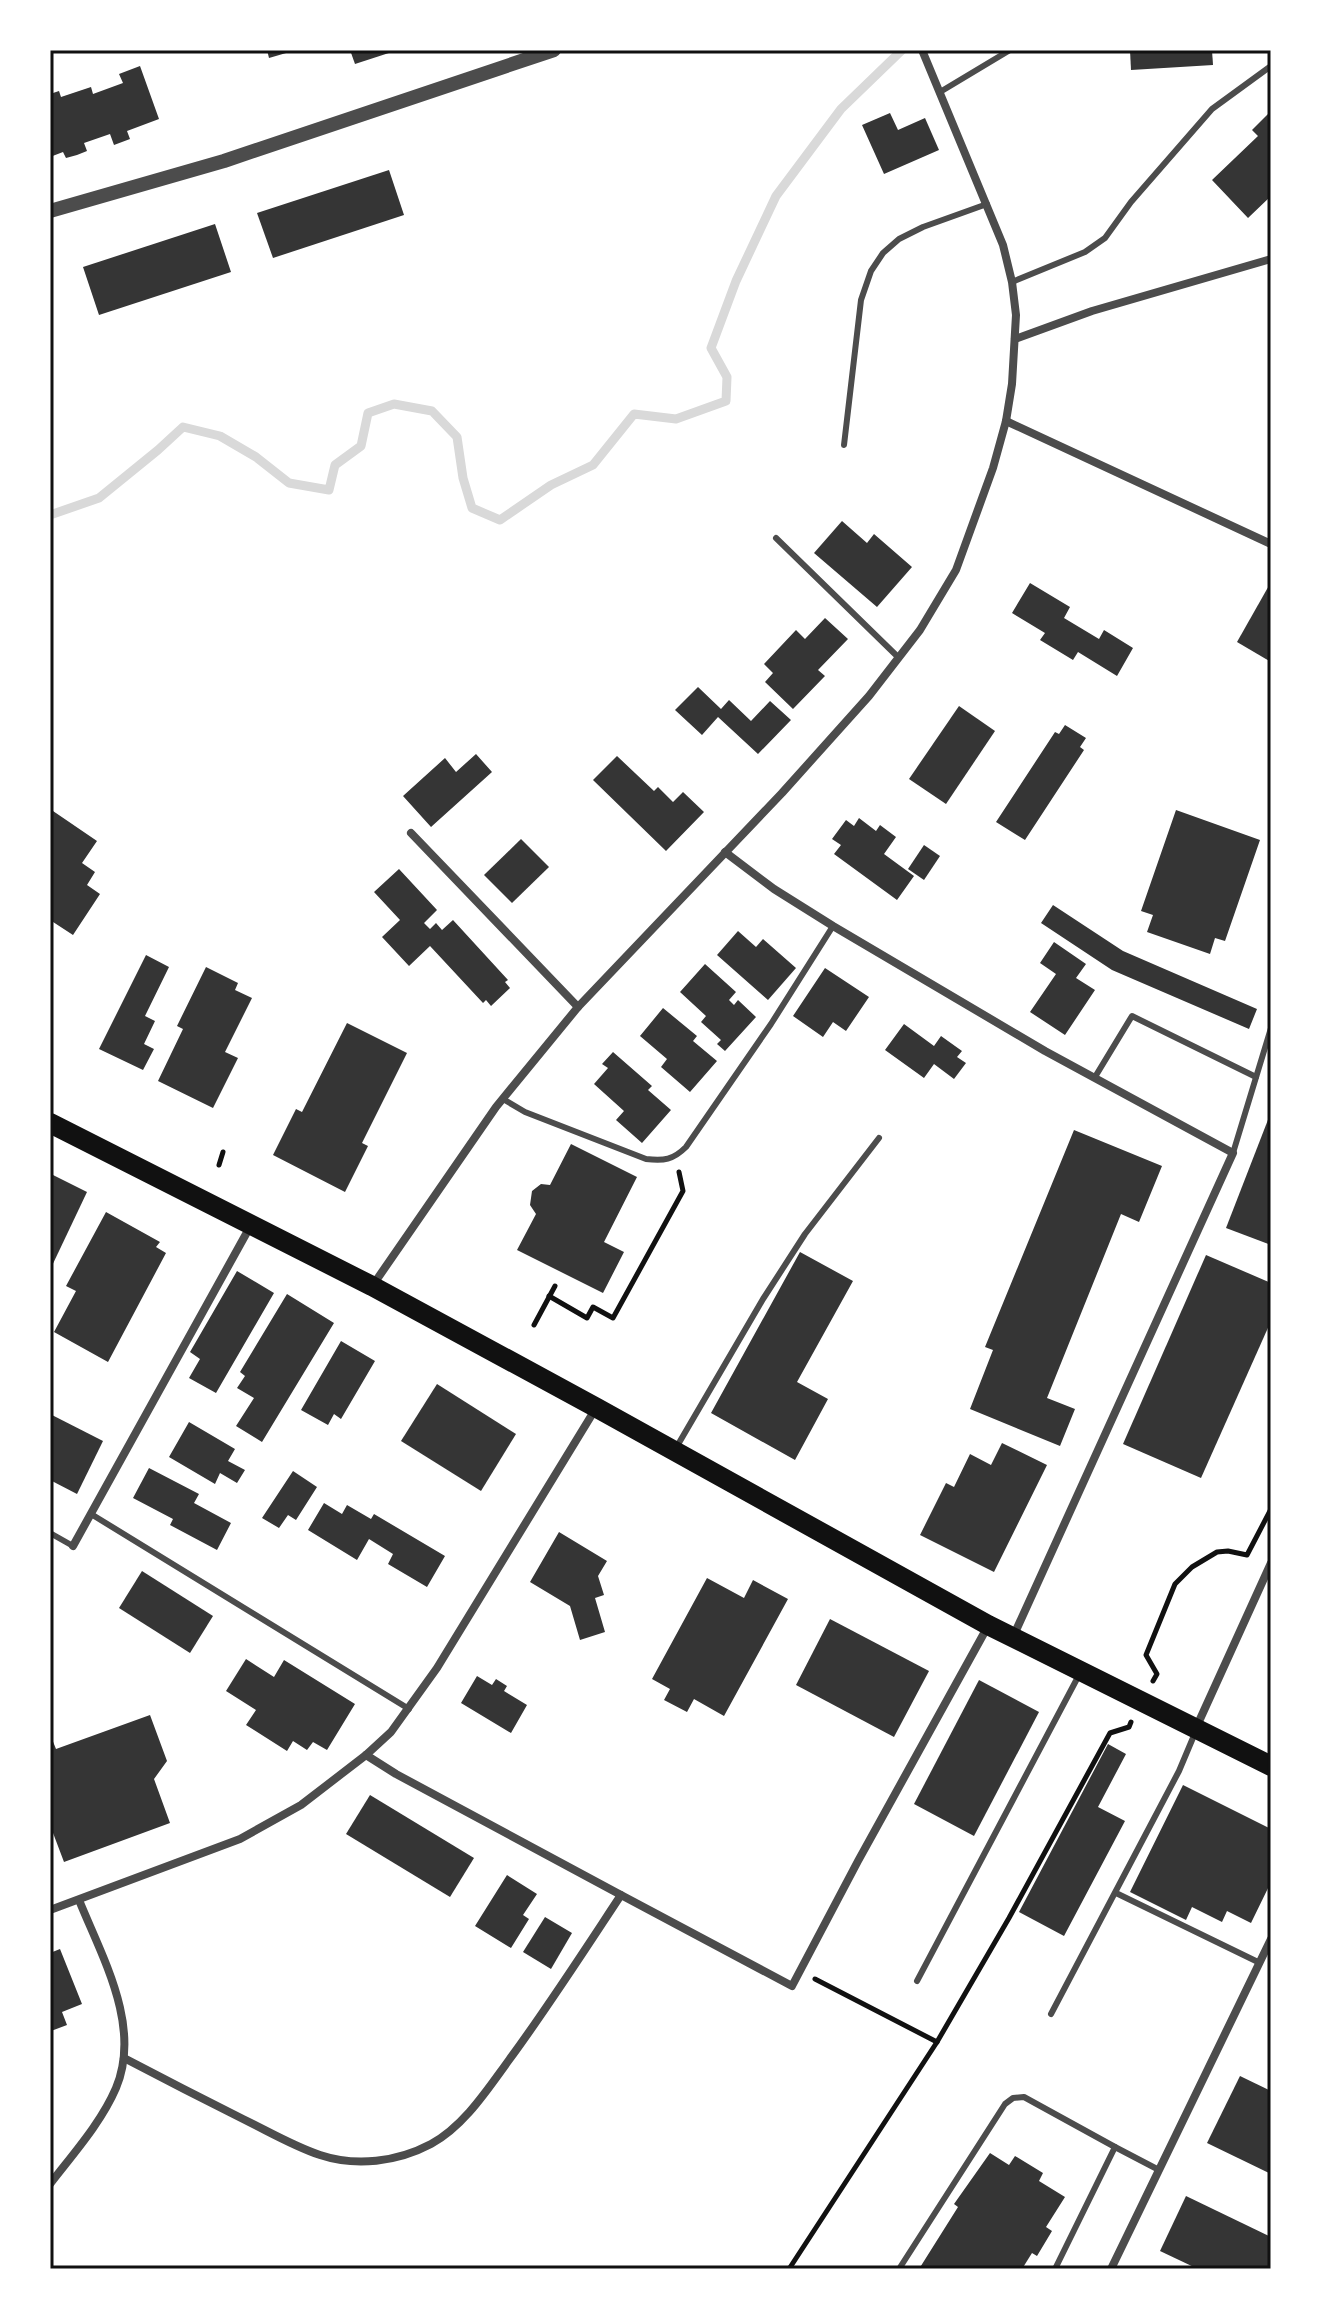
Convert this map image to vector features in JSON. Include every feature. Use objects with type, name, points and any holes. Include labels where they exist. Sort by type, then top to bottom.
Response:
[{"type":"main road","points":[[50,1123],[372,1286],[988,1625],[1271,1766]]},
{"type":"street","points":[[50,211],[224,161],[554,50]]},
{"type":"street","points":[[372,1286],[503,1099],[578,1007],[828,743],[920,630],[956,570],[993,468],[1006,421],[1012,384],[1016,315],[1003,245],[922,50]]},
{"type":"street","points":[[1015,339],[1092,311],[1271,259]]},
{"type":"street","points":[[1006,421],[1271,544]]},
{"type":"street","points":[[411,833],[578,1007]]},
{"type":"street","points":[[725,852],[774,889],[833,926],[1045,1051],[1233,1153],[1012,1637]]},
{"type":"street","points":[[73,1546],[252,1224]]},
{"type":"street","points":[[50,1910],[186,1861],[250,1834],[301,1805],[366,1755],[391,1732],[409,1709],[597,1408]]},
{"type":"street","points":[[1196,1729],[1271,1563]]},
{"type":"street","points":[[366,1755],[396,1774],[792,1986],[988,1625]]},
{"type":"street","points":[[124,2058],[320,2156],[353,2162],[384,2161],[409,2153],[433,2143],[479,2101],[538,2020],[621,1895]]},
{"type":"street","points":[[50,2184],[101,2114],[116,2087],[124,2058],[124,2027],[117,1999],[79,1900]]},
{"type":"street","points":[[1111,2269],[1271,1939]]},
{"type":"lane","points":[[940,92],[1010,50]]},
{"type":"lane","points":[[1012,282],[1085,252],[1105,238],[1131,202],[1212,109],[1271,66]]},
{"type":"lane","points":[[844,445],[861,300],[871,271],[883,253],[899,239],[987,204]]},
{"type":"lane","points":[[776,538],[899,658]]},
{"type":"lane","points":[[503,1099],[525,1112],[646,1159],[662,1161],[676,1157],[771,1024],[833,926]]},
{"type":"lane","points":[[1095,1077],[1132,1016],[1256,1077]]},
{"type":"lane","points":[[1233,1153],[1271,1028]]},
{"type":"lane","points":[[675,1451],[763,1299],[805,1234],[879,1138]]},
{"type":"lane","points":[[91,1514],[409,1709]]},
{"type":"lane","points":[[50,1533],[73,1546]]},
{"type":"lane","points":[[917,1981],[1080,1672]]},
{"type":"lane","points":[[1051,2014],[1179,1771],[1196,1729]]},
{"type":"lane","points":[[1116,1893],[1260,1963]]},
{"type":"lane","points":[[899,2269],[1005,2104],[1013,2098],[1024,2097],[1159,2170]]},
{"type":"lane","points":[[1055,2269],[1115,2147]]},
{"type":"path","points":[[219,1165],[223,1152]]},
{"type":"path","points":[[549,1296],[587,1318],[593,1307],[613,1318],[683,1191]]},
{"type":"path","points":[[534,1325],[555,1286]]},
{"type":"path","points":[[1146,1655],[1175,1584],[1192,1567],[1217,1552],[1247,1555],[1271,1509]]},
{"type":"path","points":[[789,2269],[937,2042],[1110,1733]]},
{"type":"path","points":[[800,1971],[937,2042]]},
{"type":"building","points":[[267,50],[293,50],[293,51],[269,58]]},
{"type":"building","points":[[350,50],[394,50],[395,51],[355,64]]},
{"type":"building","points":[[1130,50],[1212,50],[1213,65],[1131,70]]},
{"type":"building","points":[[140,66],[159,119],[127,131],[130,139],[114,145],[110,134],[84,143],[87,151],[77,155],[66,158],[63,152],[50,157],[50,94],[59,91],[61,97],[91,87],[93,94],[123,83],[119,74]]},
{"type":"building","points":[[1271,111],[1271,196],[1248,218],[1212,180],[1258,136],[1252,130]]},
{"type":"building","points":[[890,113],[898,130],[925,118],[939,150],[884,174],[862,125]]},
{"type":"building","points":[[389,170],[404,215],[273,258],[257,213]]},
{"type":"building","points":[[215,224],[231,272],[99,315],[83,267]]},
{"type":"building","points":[[842,521],[867,543],[874,534],[912,567],[877,607],[814,553]]},
{"type":"building","points":[[1271,582],[1271,662],[1237,642]]},
{"type":"building","points":[[1030,583],[1070,607],[1064,618],[1099,639],[1104,630],[1133,648],[1117,676],[1078,652],[1073,660],[1040,640],[1045,633],[1012,613]]},
{"type":"building","points":[[825,618],[848,639],[818,670],[825,676],[793,709],[765,682],[773,673],[764,664],[796,630],[805,639]]},
{"type":"building","points":[[698,687],[721,709],[729,700],[751,721],[770,701],[791,720],[758,754],[718,717],[702,735],[675,710]]},
{"type":"building","points":[[959,706],[995,731],[946,804],[909,779]]},
{"type":"building","points":[[1065,725],[1086,738],[1080,747],[1084,750],[1025,840],[996,822],[1055,732],[1059,734]]},
{"type":"building","points":[[476,754],[492,772],[431,827],[403,796],[445,758],[456,772]]},
{"type":"building","points":[[617,756],[654,791],[658,787],[673,802],[683,792],[704,812],[666,851],[593,780]]},
{"type":"building","points":[[1176,810],[1260,840],[1225,941],[1215,938],[1210,954],[1147,932],[1153,915],[1141,911]]},
{"type":"building","points":[[53,811],[97,841],[82,863],[95,872],[87,885],[100,894],[73,935],[50,920],[50,815]]},
{"type":"building","points":[[859,818],[876,831],[880,825],[896,837],[884,854],[914,876],[897,900],[834,854],[841,845],[832,839],[846,820],[854,826]]},
{"type":"building","points":[[521,839],[549,867],[512,903],[484,875]]},
{"type":"building","points":[[924,845],[940,856],[924,880],[908,869]]},
{"type":"building","points":[[399,869],[437,910],[424,923],[430,929],[436,923],[442,930],[453,920],[508,980],[505,982],[510,988],[491,1006],[486,1000],[483,1003],[430,946],[409,966],[382,937],[400,920],[374,892]]},
{"type":"building","points":[[1053,905],[1123,951],[1257,1009],[1249,1029],[1112,970],[1041,923]]},
{"type":"building","points":[[738,931],[756,947],[763,939],[796,968],[768,1000],[717,955]]},
{"type":"building","points":[[1054,942],[1086,964],[1076,978],[1095,990],[1065,1035],[1030,1012],[1056,974],[1040,963]]},
{"type":"building","points":[[146,955],[169,967],[145,1016],[155,1021],[144,1044],[154,1049],[143,1070],[99,1049]]},
{"type":"building","points":[[705,964],[736,992],[729,1000],[734,1005],[738,1000],[756,1017],[725,1051],[717,1044],[721,1040],[701,1022],[706,1016],[680,992]]},
{"type":"building","points":[[206,967],[238,983],[235,990],[252,998],[225,1052],[238,1058],[213,1108],[158,1081],[183,1029],[177,1026]]},
{"type":"building","points":[[825,968],[869,997],[846,1031],[833,1022],[823,1037],[793,1016]]},
{"type":"building","points":[[663,1008],[697,1036],[693,1041],[717,1061],[690,1092],[661,1067],[667,1059],[640,1036]]},
{"type":"building","points":[[347,1023],[407,1053],[362,1143],[368,1146],[345,1192],[273,1155],[296,1109],[302,1112]]},
{"type":"building","points":[[904,1024],[934,1046],[941,1036],[962,1051],[957,1057],[966,1063],[954,1079],[934,1064],[924,1078],[885,1050]]},
{"type":"building","points":[[613,1052],[652,1086],[648,1090],[671,1110],[642,1143],[616,1120],[624,1111],[594,1084],[608,1068],[602,1064]]},
{"type":"building","points":[[1271,1112],[1271,1245],[1226,1228]]},
{"type":"building","points":[[1074,1130],[1162,1166],[1139,1222],[1121,1214],[1047,1398],[1075,1409],[1060,1446],[970,1409],[993,1350],[985,1347]]},
{"type":"building","points":[[571,1144],[637,1177],[604,1242],[624,1252],[603,1293],[517,1250],[536,1214],[530,1205],[532,1191],[541,1184],[550,1185]]},
{"type":"building","points":[[50,1176],[87,1192],[50,1270]]},
{"type":"building","points":[[106,1212],[160,1242],[156,1247],[166,1253],[108,1362],[54,1332],[76,1291],[66,1286]]},
{"type":"building","points":[[800,1252],[853,1281],[797,1382],[828,1399],[795,1460],[711,1413]]},
{"type":"building","points":[[1206,1255],[1271,1283],[1271,1321],[1201,1478],[1123,1444]]},
{"type":"building","points":[[237,1271],[274,1293],[216,1393],[189,1378],[200,1359],[190,1352]]},
{"type":"building","points":[[287,1294],[334,1323],[262,1442],[236,1426],[254,1398],[237,1388],[245,1376],[240,1372]]},
{"type":"building","points":[[341,1341],[375,1361],[341,1419],[334,1414],[328,1425],[301,1410]]},
{"type":"building","points":[[437,1384],[516,1434],[481,1491],[401,1441]]},
{"type":"building","points":[[50,1414],[103,1441],[77,1494],[50,1480]]},
{"type":"building","points":[[189,1422],[235,1449],[228,1461],[245,1470],[237,1483],[220,1473],[215,1484],[169,1457]]},
{"type":"building","points":[[1002,1443],[1047,1465],[994,1572],[920,1535],[946,1483],[954,1487],[970,1454],[991,1465]]},
{"type":"building","points":[[149,1468],[199,1494],[194,1503],[231,1523],[217,1550],[170,1525],[173,1519],[133,1498]]},
{"type":"building","points":[[293,1471],[317,1487],[296,1520],[288,1515],[279,1528],[262,1518]]},
{"type":"building","points":[[324,1503],[342,1514],[347,1505],[371,1519],[374,1514],[445,1556],[427,1587],[388,1564],[393,1554],[369,1539],[357,1560],[308,1530]]},
{"type":"building","points":[[559,1532],[607,1561],[598,1576],[604,1595],[595,1598],[605,1632],[580,1640],[570,1606],[530,1582]]},
{"type":"building","points":[[142,1571],[213,1616],[190,1653],[119,1608]]},
{"type":"building","points":[[707,1578],[744,1598],[753,1580],[788,1599],[724,1716],[694,1699],[687,1712],[664,1700],[670,1689],[652,1679]]},
{"type":"building","points":[[830,1619],[929,1671],[894,1737],[796,1685]]},
{"type":"building","points":[[246,1659],[274,1677],[284,1660],[355,1704],[327,1750],[313,1742],[307,1750],[293,1741],[287,1751],[246,1725],[256,1710],[226,1691]]},
{"type":"building","points":[[477,1676],[492,1685],[496,1679],[507,1686],[504,1691],[527,1705],[511,1733],[461,1703]]},
{"type":"building","points":[[979,1680],[1039,1712],[974,1836],[914,1804]]},
{"type":"building","points":[[150,1715],[167,1761],[154,1779],[170,1823],[64,1862],[50,1825],[50,1734],[56,1749]]},
{"type":"building","points":[[1108,1744],[1126,1754],[1098,1807],[1125,1821],[1064,1936],[1019,1912]]},
{"type":"building","points":[[1183,1785],[1271,1829],[1271,1882],[1251,1923],[1227,1911],[1222,1922],[1192,1907],[1186,1920],[1130,1892]]},
{"type":"building","points":[[370,1795],[474,1858],[450,1897],[346,1834]]},
{"type":"building","points":[[507,1875],[537,1894],[523,1915],[529,1919],[511,1948],[475,1926]]},
{"type":"building","points":[[545,1917],[572,1933],[551,1969],[523,1952]]},
{"type":"building","points":[[60,1949],[82,2004],[62,2012],[67,2025],[51,2031],[50,1953]]},
{"type":"building","points":[[1240,2076],[1271,2091],[1271,2174],[1207,2143]]},
{"type":"building","points":[[990,2153],[1009,2165],[1015,2156],[1043,2173],[1039,2181],[1065,2197],[1046,2227],[1052,2231],[1037,2256],[1032,2253],[1022,2269],[919,2269],[958,2207],[954,2204]]},
{"type":"building","points":[[1186,2196],[1271,2237],[1271,2269],[1198,2269],[1160,2251]]},
{"type":"waterway","points":[[50,515],[99,498],[183,427],[220,436],[256,457],[289,483],[329,490],[335,465],[361,446],[368,413],[394,404],[432,411],[457,437],[463,478],[472,508],[500,520],[551,485],[593,465],[634,414],[676,419],[726,401],[727,377],[711,348],[736,281],[776,196],[841,109],[902,50]]}]
